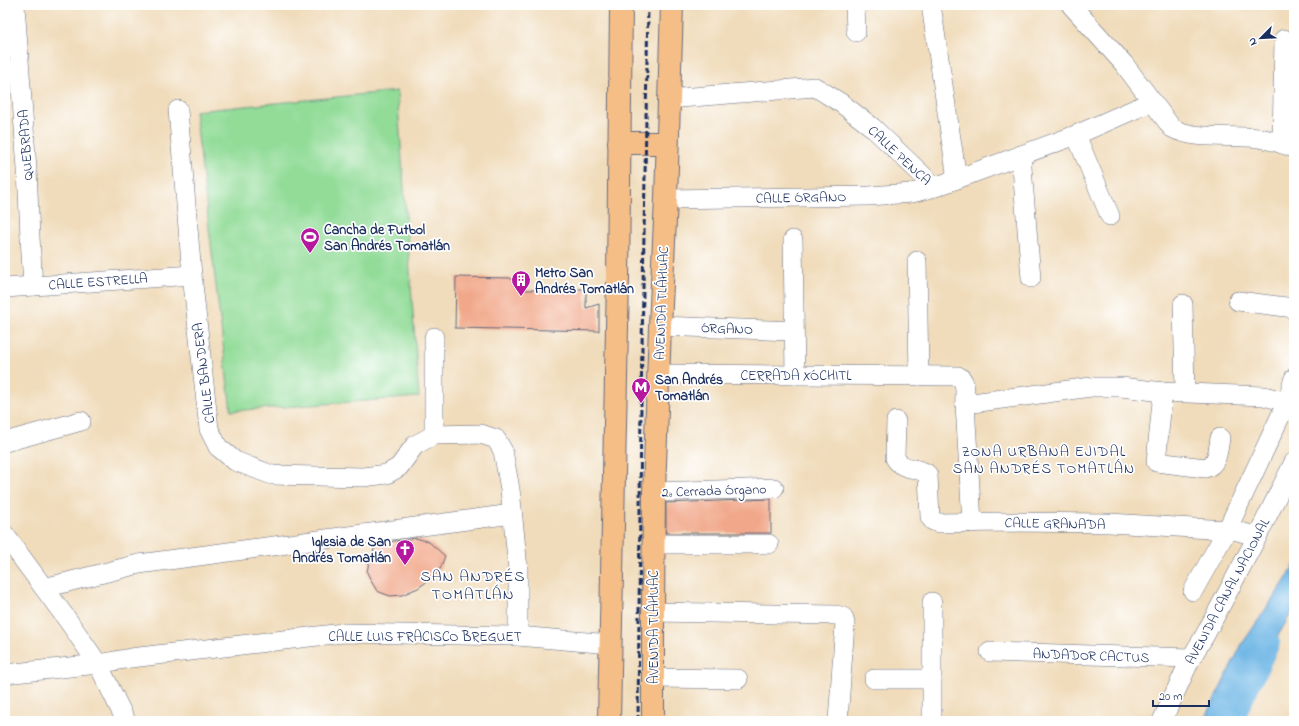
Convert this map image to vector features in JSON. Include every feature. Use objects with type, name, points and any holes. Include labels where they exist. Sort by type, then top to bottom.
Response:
[{"type":"main road","points":[[609,721],[618,278],[621,5]]},
{"type":"main road","name":"AVENIDA TLÁHUAC","points":[[653,721],[654,492],[672,5]]},
{"type":"main road","points":[[619,143],[667,143]]},
{"type":"street","name":"QUEBRADA","points":[[15,5],[27,169],[33,286]]},
{"type":"street","points":[[855,5],[856,32]]},
{"type":"street","points":[[931,5],[957,179]]},
{"type":"street","points":[[1071,5],[1124,64],[1172,128],[1181,133],[1258,138],[1288,146],[1284,39]]},
{"type":"street","name":"CALLE PENCA","points":[[668,99],[815,87],[841,103],[872,127],[935,187],[1076,135],[1151,102]]},
{"type":"street","name":"CALLE BANDERA","points":[[178,110],[192,275],[209,429],[218,447],[235,461],[272,475],[363,477],[387,474],[399,467],[415,445],[434,435],[481,434],[496,439],[503,451],[510,489],[518,569],[518,636]]},
{"type":"street","points":[[1076,135],[1110,216]]},
{"type":"street","points":[[1021,155],[1031,278]]},
{"type":"street","name":"CALLE ÓRGANO","points":[[666,199],[869,196],[912,193],[935,187]]},
{"type":"street","points":[[793,240],[795,375]]},
{"type":"street","points":[[914,376],[917,261]]},
{"type":"street","name":"CALLE ESTRELLA","points":[[5,288],[192,275]]},
{"type":"street","points":[[1238,301],[1294,308]]},
{"type":"street","points":[[1183,304],[1185,392]]},
{"type":"street","name":"ÓRGANO","points":[[660,326],[794,330]]},
{"type":"street","points":[[434,337],[434,435]]},
{"type":"street","name":"CERRADA XÓCHITL","points":[[659,374],[958,376],[962,378],[964,382],[964,404]]},
{"type":"street","points":[[1193,591],[1227,530],[1291,403],[1294,378]]},
{"type":"street","points":[[896,421],[895,458],[898,463],[904,467],[926,473],[928,475],[930,517],[933,521],[938,523],[972,523],[964,404],[1091,387],[1122,387],[1163,392],[1264,396],[1291,403]]},
{"type":"street","points":[[1163,392],[1156,462],[1205,468],[1210,467],[1215,462],[1220,438]]},
{"type":"street","points":[[5,442],[81,421]]},
{"type":"street","name":"AVENIDA CANAL NACIONAL","points":[[1162,721],[1191,658],[1205,635],[1294,462]]},
{"type":"street","name":"2ª Cerrada Órgano","points":[[654,492],[774,488]]},
{"type":"street","points":[[44,588],[139,564],[512,514]]},
{"type":"street","name":"CALLE GRANADA","points":[[972,523],[1109,523],[1227,530],[1257,536]]},
{"type":"street","points":[[5,535],[98,664],[126,721]]},
{"type":"street","points":[[654,544],[769,544]]},
{"type":"street","points":[[932,602],[932,721]]},
{"type":"street","points":[[653,612],[836,614],[842,617],[845,623],[838,721]]},
{"type":"street","name":"CALLE LUIS FRACISCO BREGUET","points":[[5,674],[33,672],[98,664],[131,658],[344,634],[518,636],[610,644]]},
{"type":"street","name":"ANDADOR CACTUS","points":[[990,652],[1191,658]]},
{"type":"street","points":[[653,678],[738,679]]},
{"type":"street","points":[[874,679],[932,679]]},
{"type":"green space","name":"Cancha de Futbol San Andrés Tomatlán","points":[[397,91],[419,397],[231,411],[195,111]]},
{"type":"water","points":[[1294,565],[1294,609],[1250,682],[1229,721],[1204,721],[1242,644],[1285,581]]},
{"type":"building","name":"Metro San Andrés Tomatlán","points":[[456,277],[510,278],[526,290],[586,289],[586,308],[599,304],[599,331],[455,328]]},
{"type":"building","points":[[771,499],[771,533],[666,533],[666,503]]},
{"type":"building","name":"Iglesia de San Andrés Tomatlán","points":[[416,538],[429,542],[445,556],[440,569],[432,578],[418,588],[402,595],[390,596],[377,591],[367,572],[370,557],[376,546],[381,543]]},
{"type":"waterway","points":[[1233,721],[1270,643]]},
{"type":"railway","points":[[638,721],[641,404],[648,5]]},
{"type":"place","name":"Cancha de Futbol San Andrés Tomatlán","points":[[310,254]]},
{"type":"place","name":"Metro San Andrés Tomatlán","points":[[521,297]]},
{"type":"place","name":"San Andrés Tomatlán","points":[[641,404]]},
{"type":"place","name":"Iglesia de San Andrés Tomatlán","points":[[405,566]]},
{"type":"district","name":"ZONA URBANA EJIDAL SAN ANDRÉS TOMATLÁN","points":[[1044,460]]},
{"type":"district","name":"SAN ANDRÉS TOMATLÁN","points":[[473,584]]}]
